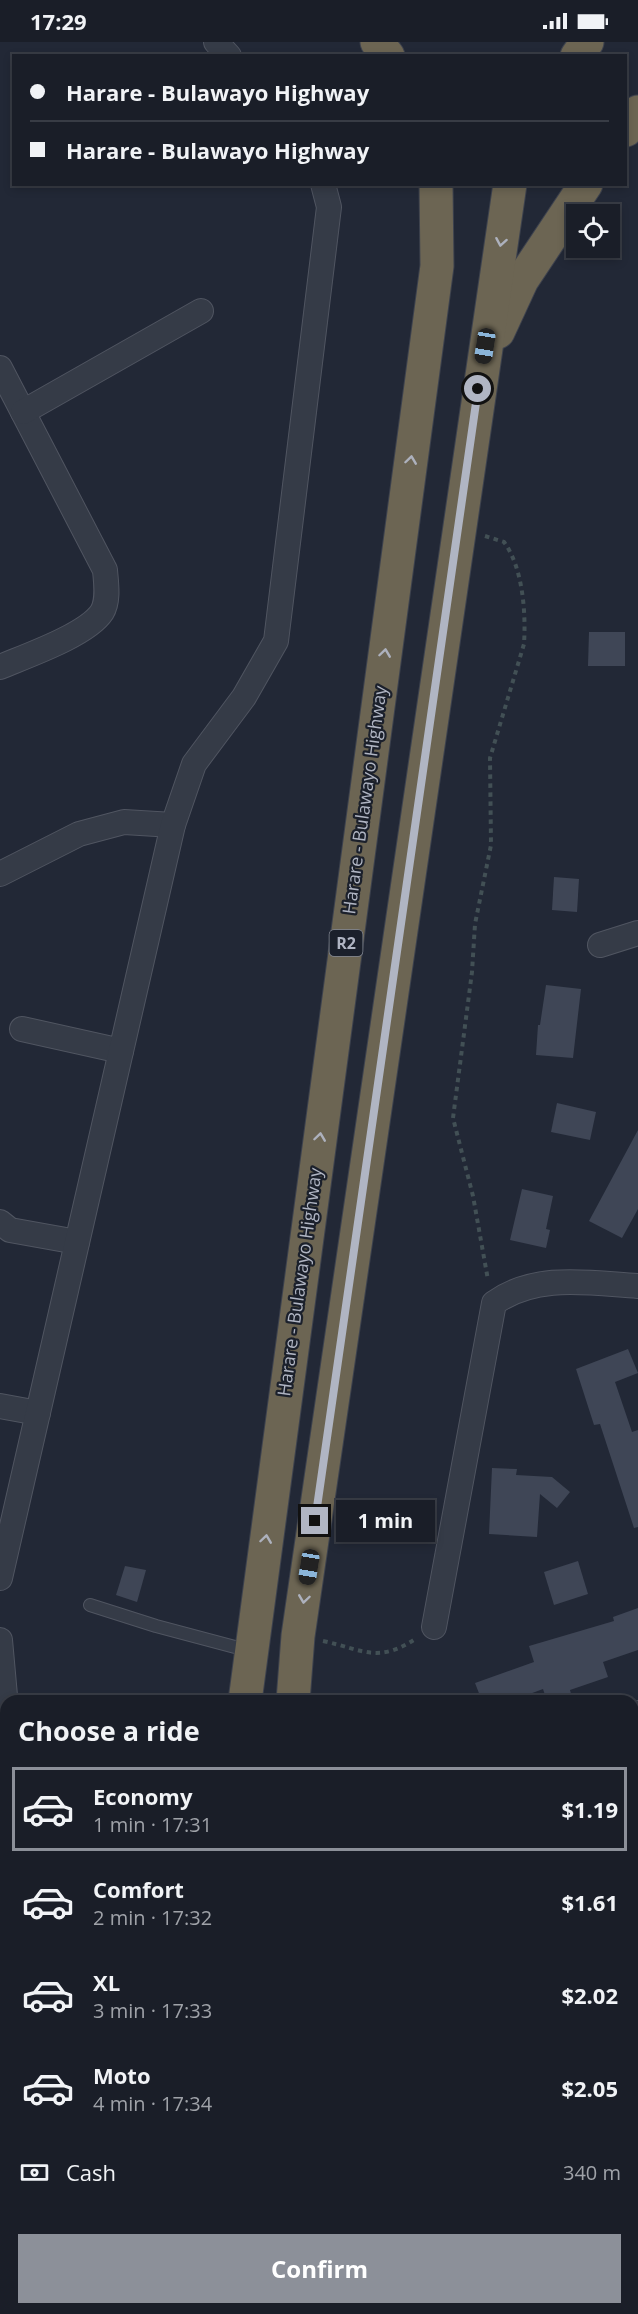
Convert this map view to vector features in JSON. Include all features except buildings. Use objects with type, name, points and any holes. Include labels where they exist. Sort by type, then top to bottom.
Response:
[{"type":"highway","points":[[627,128],[638,112]]},
{"type":"highway","name":"Harare - Bulawayo Highway","points":[[246,1695],[436,276],[436,186]]},
{"type":"highway","points":[[293,1695],[298,1636],[510,186]]},
{"type":"highway","points":[[482,366],[522,280],[585,186]]},
{"type":"street","points":[[216,42],[227,54]]},
{"type":"street","points":[[0,1578],[173,825],[194,764],[244,697],[276,640],[329,207],[323,186]]},
{"type":"street","points":[[23,412],[201,311]]},
{"type":"street","points":[[0,368],[105,570],[106,593],[102,612],[83,629],[0,667]]},
{"type":"street","points":[[0,874],[79,834],[124,822],[173,825]]},
{"type":"street","points":[[600,945],[638,933]]},
{"type":"street","points":[[22,1029],[121,1052]]},
{"type":"street","points":[[0,1222],[10,1230],[77,1242]]},
{"type":"street","points":[[434,1627],[494,1303],[505,1295],[543,1283],[638,1286]]},
{"type":"street","points":[[0,1406],[38,1413]]},
{"type":"street","points":[[0,1640],[5,1695]]},
{"type":"lane","points":[[90,1605],[251,1652]]},
{"type":"path","points":[[459,528],[504,542],[509,549],[515,567],[525,626],[524,644],[490,758],[491,845],[475,924],[472,972],[453,1118],[473,1196],[494,1303]]},
{"type":"path","points":[[298,1636],[376,1655],[386,1654],[434,1627]]},
{"type":"route","points":[[315,1521],[478,389]]}]
